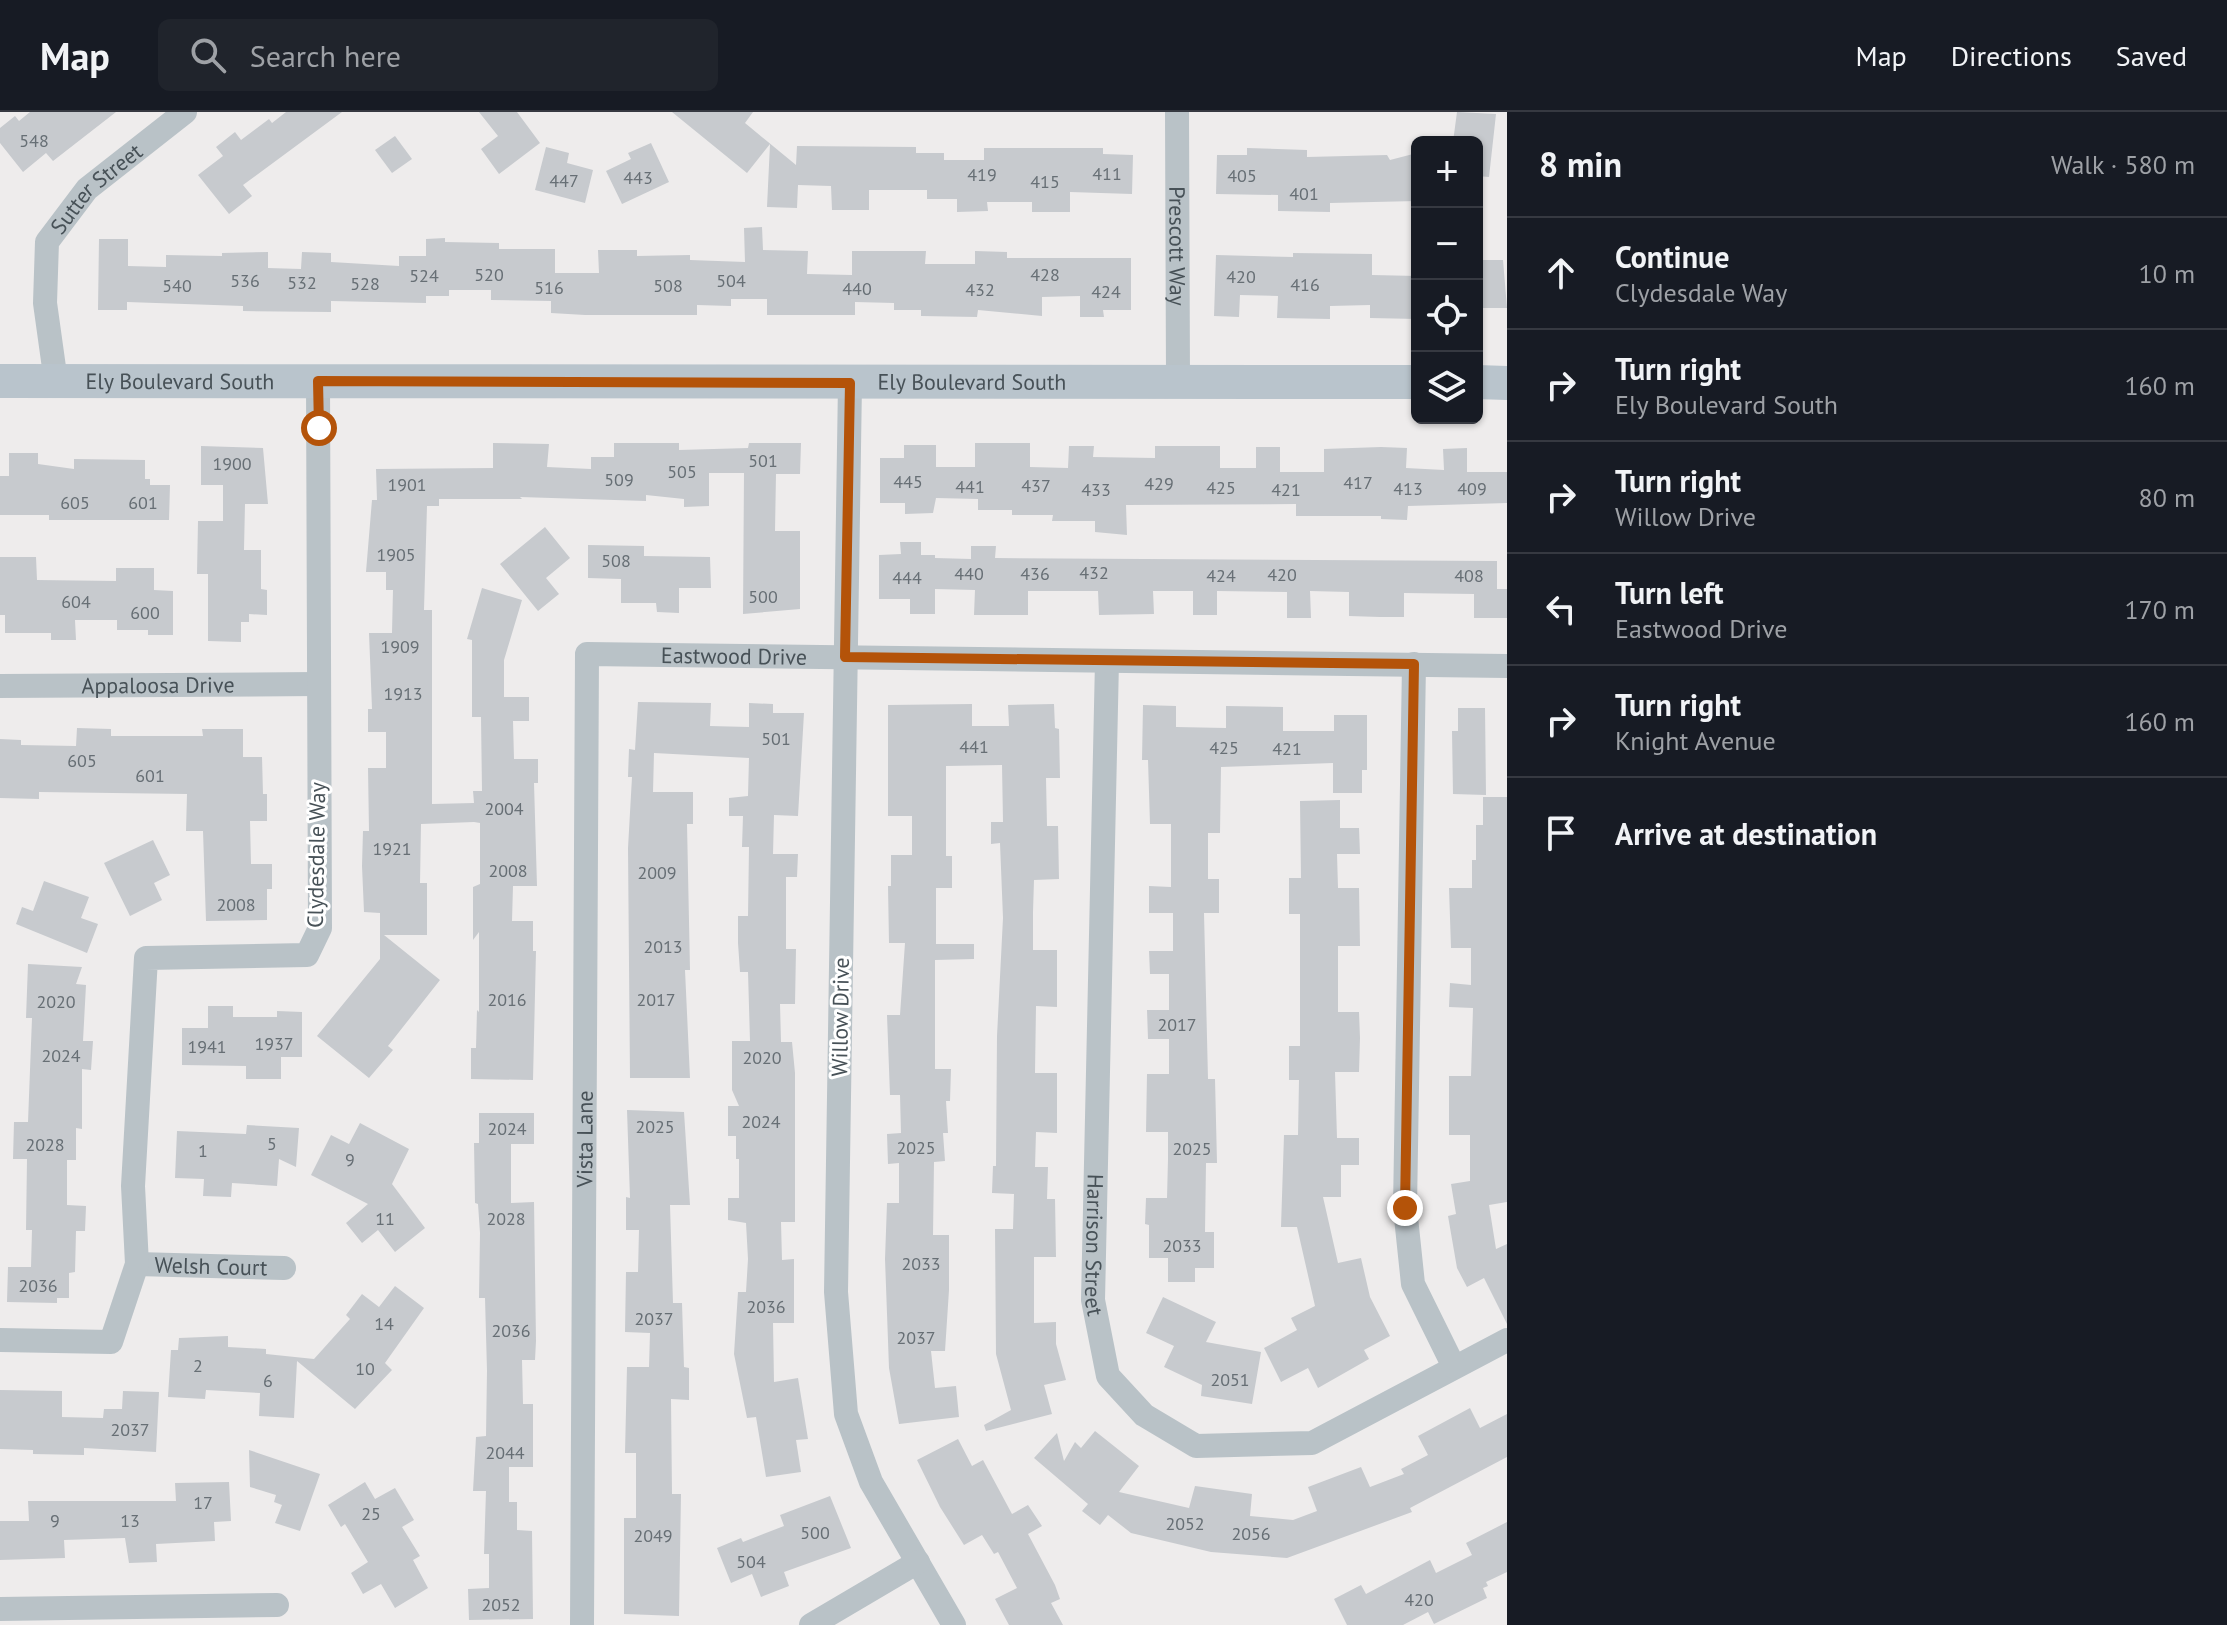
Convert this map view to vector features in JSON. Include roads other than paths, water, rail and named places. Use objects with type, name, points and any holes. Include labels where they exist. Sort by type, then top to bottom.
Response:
[{"type":"main road","name":"Ely Boulevard South","points":[[0,381],[850,383],[1178,379],[1411,382]]},
{"type":"main road","points":[[1483,382],[1507,383]]},
{"type":"street","name":"Sutter Street","points":[[56,382],[45,303],[47,242],[87,189],[185,112]]},
{"type":"street","name":"Prescott Way","points":[[1177,112],[1178,379]]},
{"type":"street","name":"Clydesdale Way","points":[[0,1340],[111,1342],[137,1264],[133,1186],[146,958],[307,955],[320,928],[318,381]]},
{"type":"street","name":"Willow Drive","points":[[850,383],[838,1322],[846,1414],[871,1482],[954,1625]]},
{"type":"street","name":"Eastwood Drive","points":[[587,654],[1507,666]]},
{"type":"street","name":"Vista Lane","points":[[582,1625],[587,654]]},
{"type":"street","name":"Harrison Street","points":[[1107,661],[1093,1300],[1108,1376],[1144,1415],[1196,1446],[1312,1443],[1507,1340]]},
{"type":"street","points":[[1414,664],[1405,1208],[1413,1284],[1454,1367]]},
{"type":"street","name":"Appaloosa Drive","points":[[0,686],[318,684]]},
{"type":"street","name":"Welsh Court","points":[[137,1264],[284,1268]]},
{"type":"street","points":[[811,1625],[918,1562]]},
{"type":"street","points":[[0,1609],[277,1605]]}]
